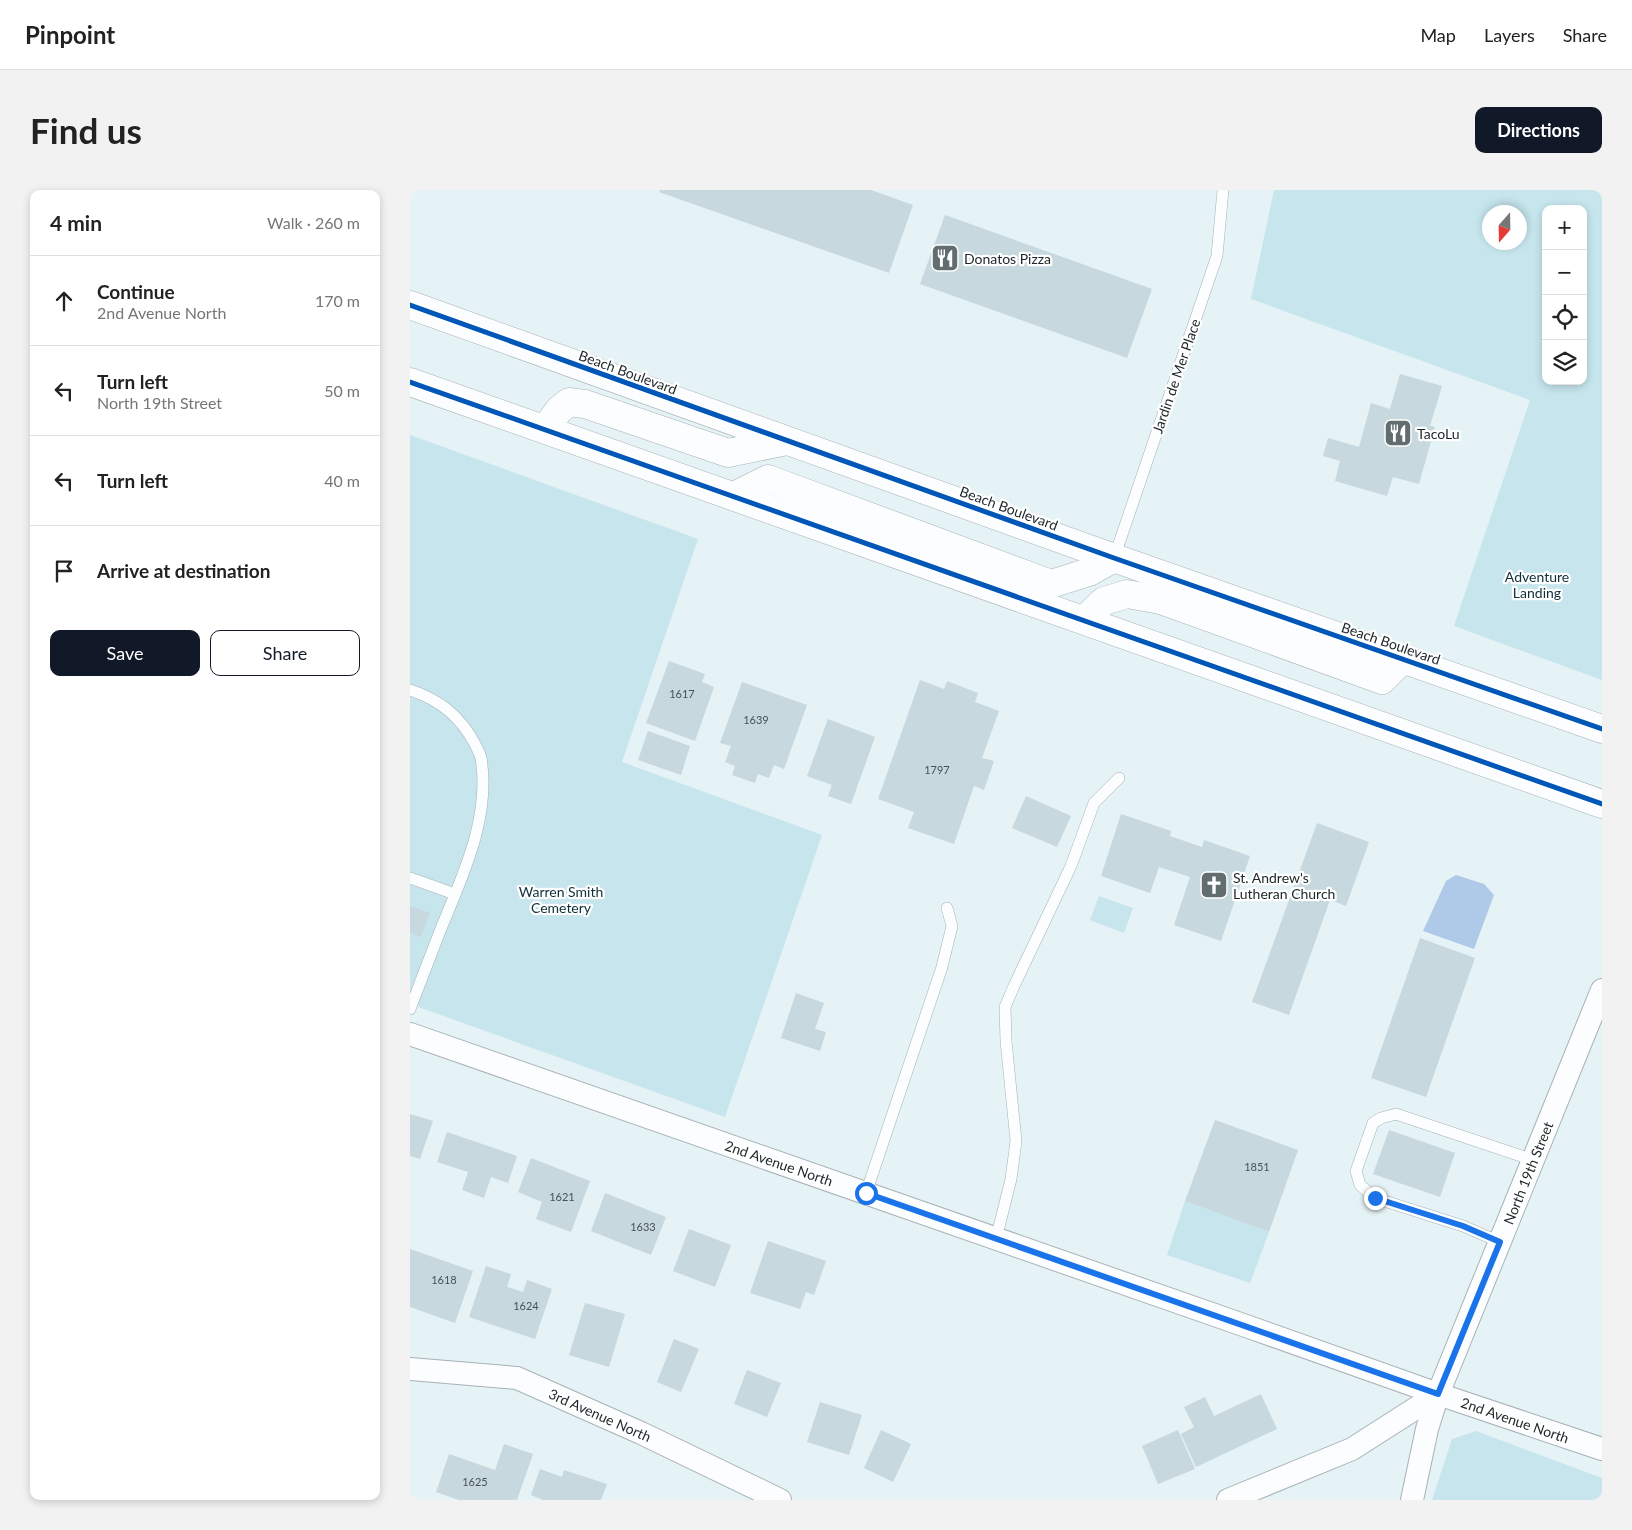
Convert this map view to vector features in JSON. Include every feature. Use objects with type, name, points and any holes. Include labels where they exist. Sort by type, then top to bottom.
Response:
[{"type":"highway","name":"Beach Boulevard","points":[[410,305],[1114,558],[1602,729]]},
{"type":"highway","points":[[410,382],[1602,804]]},
{"type":"highway","points":[[545,430],[558,410],[569,402],[586,404],[728,453],[788,441]]},
{"type":"highway","points":[[734,496],[768,479],[1052,584],[1089,572],[1114,558]]},
{"type":"highway","points":[[1084,620],[1104,601],[1127,594],[1161,600],[1382,680],[1404,659]]},
{"type":"street","name":"North 19th Street","points":[[1412,1500],[1427,1429],[1438,1394],[1602,990]]},
{"type":"street","name":"2nd Avenue North","points":[[410,1034],[1438,1394],[1602,1449]]},
{"type":"street","name":"3rd Avenue North","points":[[410,1369],[517,1378],[780,1500]]},
{"type":"street","points":[[1228,1500],[1352,1449],[1438,1394]]},
{"type":"lane","name":"Jardin de Mer Place","points":[[1114,558],[1217,256],[1223,190]]},
{"type":"lane","points":[[410,690],[423,694],[450,710],[468,731],[481,756],[482,784],[476,836],[410,1009]]},
{"type":"lane","points":[[996,1239],[1012,1179],[1016,1141],[1006,1041],[1006,1007],[1014,986],[1071,866],[1094,803],[1118,778]]},
{"type":"lane","points":[[410,878],[455,894]]},
{"type":"lane","points":[[866,1193],[942,967],[952,926],[947,908]]},
{"type":"lane","points":[[1500,1242],[1463,1226],[1375,1198],[1360,1185],[1356,1171],[1373,1123],[1381,1118],[1396,1114],[1534,1160]]},
{"type":"green space","name":"Adventure Landing","points":[[1274,190],[1602,190],[1602,680],[1454,626],[1530,400],[1251,299]]},
{"type":"green space","name":"Warren Smith Cemetery","points":[[410,435],[698,539],[622,762],[822,835],[725,1117],[410,1004]]},
{"type":"green space","points":[[1099,896],[1133,908],[1124,933],[1090,920]]},
{"type":"green space","points":[[1185,1201],[1269,1232],[1250,1283],[1167,1255]]},
{"type":"green space","points":[[1476,1431],[1602,1478],[1602,1500],[1432,1500],[1452,1439]]},
{"type":"water","points":[[1456,875],[1484,884],[1494,895],[1474,949],[1423,931],[1446,881]]},
{"type":"building","points":[[660,190],[871,190],[913,205],[889,273],[659,192]]},
{"type":"building","points":[[945,215],[1152,289],[1127,358],[920,284]]},
{"type":"building","name":"TacoLu","points":[[1400,374],[1442,386],[1430,426],[1435,427],[1419,484],[1393,477],[1387,496],[1335,481],[1340,461],[1323,456],[1328,438],[1359,447],[1371,403],[1390,409]]},
{"type":"building","points":[[669,661],[705,674],[702,682],[714,687],[695,741],[646,723]]},
{"type":"building","points":[[920,680],[944,689],[947,681],[978,693],[975,702],[999,711],[982,758],[994,761],[984,790],[974,786],[954,844],[908,828],[914,812],[878,799]]},
{"type":"building","points":[[742,682],[807,705],[784,769],[774,765],[769,778],[758,774],[755,783],[732,775],[735,766],[725,762],[731,746],[720,743]]},
{"type":"building","points":[[828,719],[875,737],[851,804],[828,796],[832,785],[807,776]]},
{"type":"building","points":[[648,731],[690,746],[681,775],[638,760]]},
{"type":"building","points":[[1026,796],[1071,816],[1057,847],[1012,828]]},
{"type":"building","name":"St. Andrew's Lutheran Church","points":[[1121,814],[1171,831],[1170,836],[1202,847],[1204,840],[1250,856],[1221,941],[1174,925],[1190,877],[1159,867],[1150,893],[1101,876]]},
{"type":"building","points":[[1317,823],[1369,842],[1346,906],[1330,900],[1289,1015],[1252,1002]]},
{"type":"building","points":[[410,906],[430,913],[421,937],[410,933]]},
{"type":"building","points":[[1420,938],[1475,958],[1426,1097],[1371,1078]]},
{"type":"building","points":[[796,993],[824,1003],[815,1029],[826,1032],[820,1051],[781,1038]]},
{"type":"building","points":[[410,1114],[433,1121],[420,1159],[410,1156]]},
{"type":"building","points":[[1215,1120],[1298,1150],[1269,1232],[1185,1201]]},
{"type":"building","points":[[1389,1130],[1455,1153],[1440,1197],[1373,1174]]},
{"type":"building","points":[[447,1132],[517,1156],[508,1183],[491,1177],[484,1198],[462,1190],[468,1172],[437,1162]]},
{"type":"building","points":[[531,1158],[590,1181],[571,1232],[536,1219],[542,1202],[518,1192]]},
{"type":"building","points":[[605,1193],[666,1217],[651,1255],[591,1231]]},
{"type":"building","points":[[689,1229],[731,1245],[715,1287],[673,1271]]},
{"type":"building","points":[[768,1241],[826,1261],[814,1295],[806,1292],[800,1309],[750,1293]]},
{"type":"building","points":[[410,1249],[473,1271],[455,1323],[410,1307]]},
{"type":"building","points":[[486,1266],[511,1274],[507,1287],[523,1292],[527,1280],[552,1289],[535,1339],[469,1317]]},
{"type":"building","points":[[585,1303],[625,1314],[609,1367],[569,1355]]},
{"type":"building","points":[[674,1339],[699,1349],[681,1392],[657,1382]]},
{"type":"building","points":[[747,1370],[781,1383],[767,1417],[734,1404]]},
{"type":"building","points":[[1261,1394],[1277,1429],[1196,1467],[1181,1434],[1194,1427],[1184,1407],[1205,1397],[1214,1416]]},
{"type":"building","points":[[820,1402],[862,1415],[849,1455],[807,1442]]},
{"type":"building","points":[[881,1430],[911,1444],[893,1482],[864,1468]]},
{"type":"building","points":[[1178,1430],[1195,1469],[1158,1484],[1142,1446]]},
{"type":"building","points":[[504,1444],[533,1454],[517,1500],[459,1500],[436,1492],[449,1454],[495,1470]]},
{"type":"building","points":[[540,1469],[562,1477],[564,1470],[607,1484],[601,1500],[543,1500],[531,1495]]},
{"type":"cycle path","points":[[410,305],[1114,558],[1602,729]]},
{"type":"cycle path","points":[[410,382],[1602,804]]},
{"type":"place","name":"Donatos Pizza","points":[[945,258]]},
{"type":"place","name":"TacoLu","points":[[1398,433]]},
{"type":"place","name":"St. Andrew's Lutheran Church","points":[[1214,885]]},
{"type":"route","points":[[866,1193],[1438,1394],[1500,1242],[1463,1226],[1375,1198]]}]
